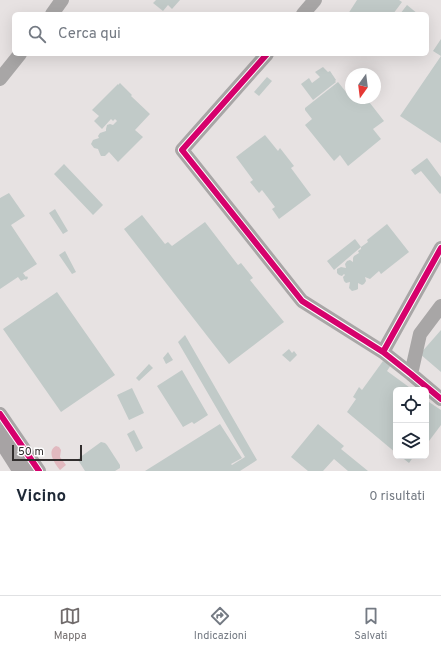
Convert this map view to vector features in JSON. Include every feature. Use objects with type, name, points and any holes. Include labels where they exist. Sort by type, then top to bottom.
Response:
[{"type":"highway","points":[[0,435],[23,471]]},
{"type":"highway","points":[[0,457],[9,471]]},
{"type":"street","points":[[53,12],[62,0]]},
{"type":"street","points":[[305,12],[315,0]]},
{"type":"street","points":[[0,79],[18,56]]},
{"type":"street","points":[[266,56],[182,150],[302,301],[383,352],[441,399]]},
{"type":"street","points":[[383,352],[441,248]]},
{"type":"street","points":[[411,374],[420,334],[441,306]]},
{"type":"street","points":[[0,414],[39,471]]},
{"type":"shaded area","points":[[56,446],[61,450],[60,457],[66,465],[60,470],[52,458],[53,448]]},
{"type":"building","points":[[156,0],[180,0],[172,9],[168,5],[163,11],[153,3]]},
{"type":"building","points":[[357,0],[399,0],[402,2],[394,12],[349,12]]},
{"type":"building","points":[[407,5],[416,12],[402,12]]},
{"type":"building","points":[[441,39],[441,56],[433,51]]},
{"type":"building","points":[[441,56],[441,143],[400,116]]},
{"type":"building","points":[[323,67],[328,72],[330,71],[336,82],[313,100],[301,84],[309,78],[312,83],[320,77],[315,72]]},
{"type":"building","points":[[267,77],[272,81],[259,96],[254,92]]},
{"type":"building","points":[[338,82],[345,91],[345,104],[371,104],[384,121],[373,129],[381,139],[348,166],[340,155],[334,161],[305,125],[312,119],[305,108]]},
{"type":"building","points":[[120,83],[150,114],[135,130],[143,137],[118,162],[109,152],[105,156],[101,156],[98,149],[94,148],[91,144],[93,140],[99,138],[98,136],[100,133],[106,131],[107,125],[113,125],[117,121],[115,119],[113,121],[111,119],[102,129],[94,121],[99,116],[92,110]]},
{"type":"building","points":[[265,135],[278,151],[280,148],[294,166],[291,168],[311,195],[279,219],[272,209],[275,207],[262,190],[259,193],[250,182],[253,180],[236,157]]},
{"type":"building","points":[[427,158],[441,177],[440,194],[421,171],[415,175],[411,170]]},
{"type":"building","points":[[64,164],[103,205],[93,215],[54,174]]},
{"type":"building","points":[[9,193],[25,216],[11,225],[37,264],[23,273],[28,278],[26,280],[21,281],[18,277],[0,289],[0,198]]},
{"type":"building","points":[[55,209],[68,231],[63,234],[49,213]]},
{"type":"building","points":[[142,215],[165,244],[168,242],[172,246],[205,222],[238,265],[241,263],[253,278],[250,280],[284,322],[229,364],[124,229]]},
{"type":"building","points":[[387,224],[409,252],[381,274],[379,271],[370,279],[365,277],[366,281],[364,284],[362,285],[358,283],[358,289],[352,291],[349,288],[350,282],[346,283],[344,281],[343,277],[345,275],[339,275],[337,273],[337,269],[341,267],[346,268],[345,264],[347,261],[350,260],[353,262],[354,256],[359,253],[358,251],[368,242],[367,240]]},
{"type":"building","points":[[355,239],[361,247],[334,270],[327,261]]},
{"type":"building","points":[[65,251],[76,272],[72,274],[59,255]]},
{"type":"building","points":[[57,292],[115,375],[61,412],[3,329]]},
{"type":"building","points":[[441,330],[441,372],[420,354]]},
{"type":"building","points":[[185,335],[257,460],[240,471],[145,471],[220,424],[242,458],[231,464],[232,465],[245,457],[178,342]]},
{"type":"building","points":[[289,349],[292,353],[294,351],[297,355],[290,362],[282,355]]},
{"type":"building","points":[[168,352],[173,360],[166,364],[163,358]]},
{"type":"building","points":[[383,361],[391,365],[387,371],[409,387],[393,387],[393,450],[347,412],[356,399],[353,397],[359,387],[362,390]]},
{"type":"building","points":[[149,364],[153,368],[139,381],[136,378]]},
{"type":"building","points":[[182,370],[208,415],[194,424],[192,422],[183,427],[157,386]]},
{"type":"building","points":[[132,388],[144,413],[129,420],[117,395]]},
{"type":"building","points":[[429,402],[441,410],[441,425],[429,441]]},
{"type":"building","points":[[318,424],[344,446],[341,449],[368,471],[348,471],[334,459],[323,471],[308,471],[291,457]]},
{"type":"building","points":[[134,430],[143,448],[136,452],[127,434]]},
{"type":"building","points":[[101,442],[107,445],[120,465],[120,468],[115,471],[85,471],[78,460],[79,458]]},
{"type":"building","points":[[404,459],[412,459],[409,463]]},
{"type":"cycle path","points":[[265,56],[182,150],[302,301],[383,352],[441,399]]},
{"type":"cycle path","points":[[383,352],[441,248]]},
{"type":"cycle path","points":[[0,414],[39,471]]}]
